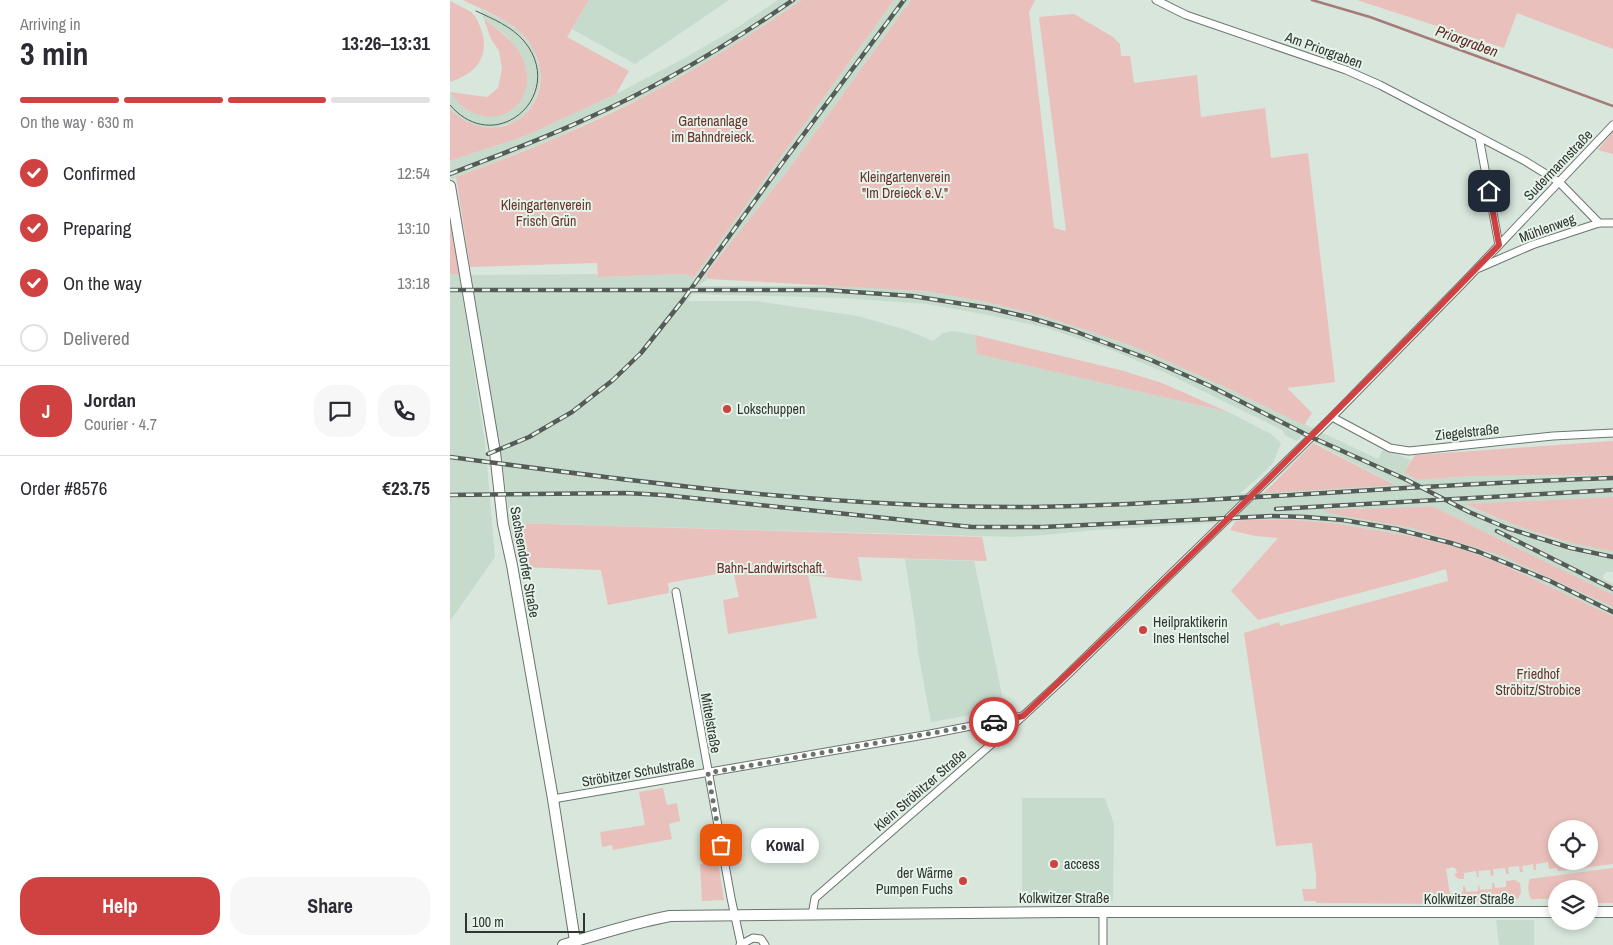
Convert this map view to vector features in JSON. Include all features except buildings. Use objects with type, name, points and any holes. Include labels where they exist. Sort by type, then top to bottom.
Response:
[{"type":"main road","name":"Sachsendorfer Straße","points":[[450,186],[495,452],[503,524],[514,574],[576,943]]},
{"type":"main road","name":"Kolkwitzer Straße","points":[[563,945],[576,943],[643,921],[670,916],[1103,912],[1548,912]]},
{"type":"main road","points":[[1598,912],[1613,912]]},
{"type":"street","name":"Am Priorgraben","points":[[1156,0],[1186,15],[1346,70],[1380,85],[1525,161],[1559,182]]},
{"type":"street","name":"Sudermannstraße","points":[[1332,417],[1613,125]]},
{"type":"street","points":[[1479,137],[1499,245]]},
{"type":"street","name":"Mühlenweg","points":[[1559,182],[1599,223]]},
{"type":"street","name":"Mühlenweg","points":[[1476,269],[1532,245],[1599,223],[1613,223]]},
{"type":"street","name":"Ziegelstraße","points":[[1332,417],[1390,448],[1409,451],[1553,436],[1613,433]]},
{"type":"street","name":"Klein Ströbitzer Straße","points":[[812,915],[815,898],[1023,716],[1332,417]]},
{"type":"street","name":"Mittelstraße","points":[[676,592],[741,945]]},
{"type":"street","name":"Ströbitzer Schulstraße","points":[[553,799],[930,734],[1023,716]]},
{"type":"street","points":[[1103,912],[1103,945]]},
{"type":"street","points":[[741,945],[752,938],[761,939],[765,945]]},
{"type":"shaded area","points":[[589,0],[729,0],[635,64],[572,29]]},
{"type":"shaded area","points":[[778,0],[802,0],[720,54],[651,93],[555,138],[450,180],[450,161],[525,136],[616,94],[683,59],[738,27]]},
{"type":"shaded area","points":[[894,0],[911,0],[789,169],[706,274],[708,279],[698,286],[844,286],[925,291],[982,301],[1043,316],[1140,349],[1378,459],[1384,448],[1411,460],[1404,472],[1417,480],[1470,476],[1613,475],[1613,497],[1466,505],[1552,538],[1613,551],[1613,572],[1606,572],[1602,578],[1613,584],[1613,595],[1432,506],[1378,510],[1357,508],[1349,517],[1412,528],[1500,555],[1613,607],[1613,616],[1494,561],[1415,537],[1333,523],[1294,520],[1247,520],[1014,537],[510,523],[502,460],[469,275],[597,274],[598,277],[684,274],[694,277]],"holes":[[[692,294],[843,298],[927,304],[1047,328],[1109,349],[1166,373],[1282,430],[1286,436],[1297,441],[1302,436],[1394,484],[1239,494],[1273,463],[1281,443],[1271,434],[1228,412],[977,354],[975,335],[954,331],[943,333],[933,341],[907,330],[858,316],[756,301],[688,301]]]},
{"type":"shaded area","points":[[480,9],[505,21],[519,31],[533,48],[541,70],[539,89],[531,107],[515,122],[496,128],[479,127],[468,123],[450,110],[450,92],[467,110],[482,116],[527,84],[527,70],[522,57],[506,35],[484,19]]},
{"type":"shaded area","points":[[450,274],[459,274],[485,442],[495,557],[450,621]]},
{"type":"shaded area","points":[[905,559],[974,561],[1005,709],[931,722],[918,652]]},
{"type":"shaded area","points":[[1022,798],[1105,798],[1114,824],[1113,901],[1022,900]]},
{"type":"shaded area","points":[[1496,920],[1534,920],[1534,945],[1499,945]]},
{"type":"green space","points":[[463,0],[589,0],[567,37],[629,71],[616,94],[525,136],[450,161],[450,110],[472,124],[494,128],[513,123],[528,111],[538,94],[541,74],[535,53],[520,32],[500,18]]},
{"type":"green space","points":[[802,0],[894,0],[694,277],[684,274],[598,277],[597,263],[470,267],[456,177],[555,138],[651,93],[709,60]]},
{"type":"green space","name":"Kleingartenverein \"Im Dreieck e.V.\"","points":[[911,0],[1035,0],[1029,12],[1054,228],[1066,231],[1039,17],[1074,14],[1113,37],[1120,44],[1121,56],[1130,56],[1134,83],[1197,75],[1201,117],[1265,108],[1271,158],[1308,153],[1335,382],[1287,388],[1312,413],[1304,425],[1140,349],[1043,316],[982,301],[925,291],[708,279],[706,274],[789,169]]},
{"type":"green space","points":[[1357,0],[1613,0],[1613,49],[1517,13],[1504,48]]},
{"type":"green space","points":[[450,1],[471,12],[474,16],[481,29],[484,48],[479,63],[473,69],[459,79],[450,82]]},
{"type":"green space","points":[[484,19],[515,46],[522,57],[527,71],[527,84],[523,96],[516,106],[507,113],[496,116],[483,116],[469,111],[450,92],[487,97],[498,88],[502,69],[499,51],[491,39]]},
{"type":"green space","points":[[1613,131],[1613,154],[1598,150]]},
{"type":"green space","points":[[450,221],[459,274],[450,274]]},
{"type":"green space","points":[[975,335],[1120,370],[1162,383],[1228,412],[977,354]]},
{"type":"green space","points":[[1613,441],[1613,475],[1470,476],[1417,480],[1404,472],[1415,455]]},
{"type":"green space","points":[[1313,443],[1395,485],[1264,493]]},
{"type":"green space","points":[[1613,497],[1613,551],[1593,548],[1538,533],[1501,520],[1465,504]]},
{"type":"green space","points":[[1432,506],[1613,595],[1613,607],[1500,555],[1412,528],[1349,517],[1323,510]]},
{"type":"green space","name":"Friedhof Ströbitz/Strobice","points":[[1294,520],[1333,523],[1415,537],[1458,548],[1494,561],[1613,616],[1613,864],[1598,866],[1598,820],[1548,820],[1548,862],[1536,864],[1536,870],[1534,870],[1533,864],[1522,866],[1523,872],[1520,872],[1519,866],[1508,867],[1509,874],[1506,874],[1505,868],[1493,869],[1494,875],[1491,876],[1490,870],[1478,871],[1479,877],[1477,877],[1476,871],[1464,873],[1464,879],[1459,879],[1454,874],[1457,873],[1456,869],[1453,867],[1446,869],[1450,894],[1463,892],[1463,886],[1465,886],[1466,892],[1478,891],[1478,885],[1480,890],[1492,889],[1492,883],[1494,883],[1495,888],[1506,887],[1506,881],[1515,880],[1520,883],[1521,892],[1518,899],[1459,904],[1316,903],[1316,901],[1304,901],[1302,889],[1316,889],[1312,843],[1276,846],[1244,633],[1279,622],[1280,626],[1448,581],[1446,569],[1258,620],[1231,591],[1278,538],[1255,536],[1230,530],[1236,521]]},
{"type":"green space","name":"Bahn-Landwirtschaft.","points":[[510,523],[982,537],[987,561],[858,557],[862,581],[808,575],[817,618],[728,634],[723,600],[739,597],[733,571],[668,583],[669,593],[608,605],[601,570],[520,567]]},
{"type":"green space","points":[[663,788],[667,805],[677,803],[680,821],[669,824],[672,839],[613,850],[612,845],[602,847],[600,832],[645,825],[639,792]]},
{"type":"green space","points":[[718,862],[724,900],[702,901],[700,864]]},
{"type":"green space","points":[[1613,868],[1613,903],[1598,903],[1598,880],[1548,880],[1548,899],[1531,899],[1530,897],[1528,886],[1530,879]]},
{"type":"waterway","name":"Priorgraben","points":[[1312,0],[1370,17],[1613,106]]},
{"type":"tram line","points":[[450,105],[468,120],[487,125],[505,122],[521,113],[532,99],[537,81],[535,61],[524,41],[508,27],[476,11]]},
{"type":"railway","points":[[450,174],[554,133],[615,106],[719,49],[793,0]]},
{"type":"railway","points":[[488,454],[529,437],[572,412],[613,380],[641,353],[683,300],[904,0]]},
{"type":"railway","points":[[450,290],[825,290],[912,296],[989,308],[1074,331],[1151,360],[1210,386],[1311,437],[1405,479],[1469,512],[1507,528],[1571,548],[1613,557]]},
{"type":"railway","points":[[450,457],[732,491],[803,498],[945,506],[1042,507],[1118,504],[1613,478]]},
{"type":"railway","points":[[1276,509],[1613,490]]},
{"type":"railway","points":[[450,495],[626,493],[663,495],[972,527],[1043,527],[1272,516],[1343,520],[1396,529],[1479,552],[1550,581],[1613,612]]},
{"type":"railway","points":[[1497,531],[1613,589]]},
{"type":"way so far","points":[[721,845],[708,773],[994,722]]},
{"type":"place","name":"Lokschuppen","points":[[727,409]]},
{"type":"place","name":"Heilpraktikerin Ines Hentschel","points":[[1143,630]]},
{"type":"place","name":"Kowal","points":[[721,845]]},
{"type":"place","name":"access","points":[[1054,864]]},
{"type":"place","name":"der Wärme Pumpen Fuchs","points":[[963,881]]},
{"type":"route","points":[[994,722],[1023,716],[1061,681],[1332,417],[1466,281],[1499,245],[1489,191]]},
{"type":"park label","name":"Gartenanlage im Bahndreieck.","points":[[713,130]]},
{"type":"park label","name":"Kleingartenverein Frisch Grün","points":[[546,214]]}]
